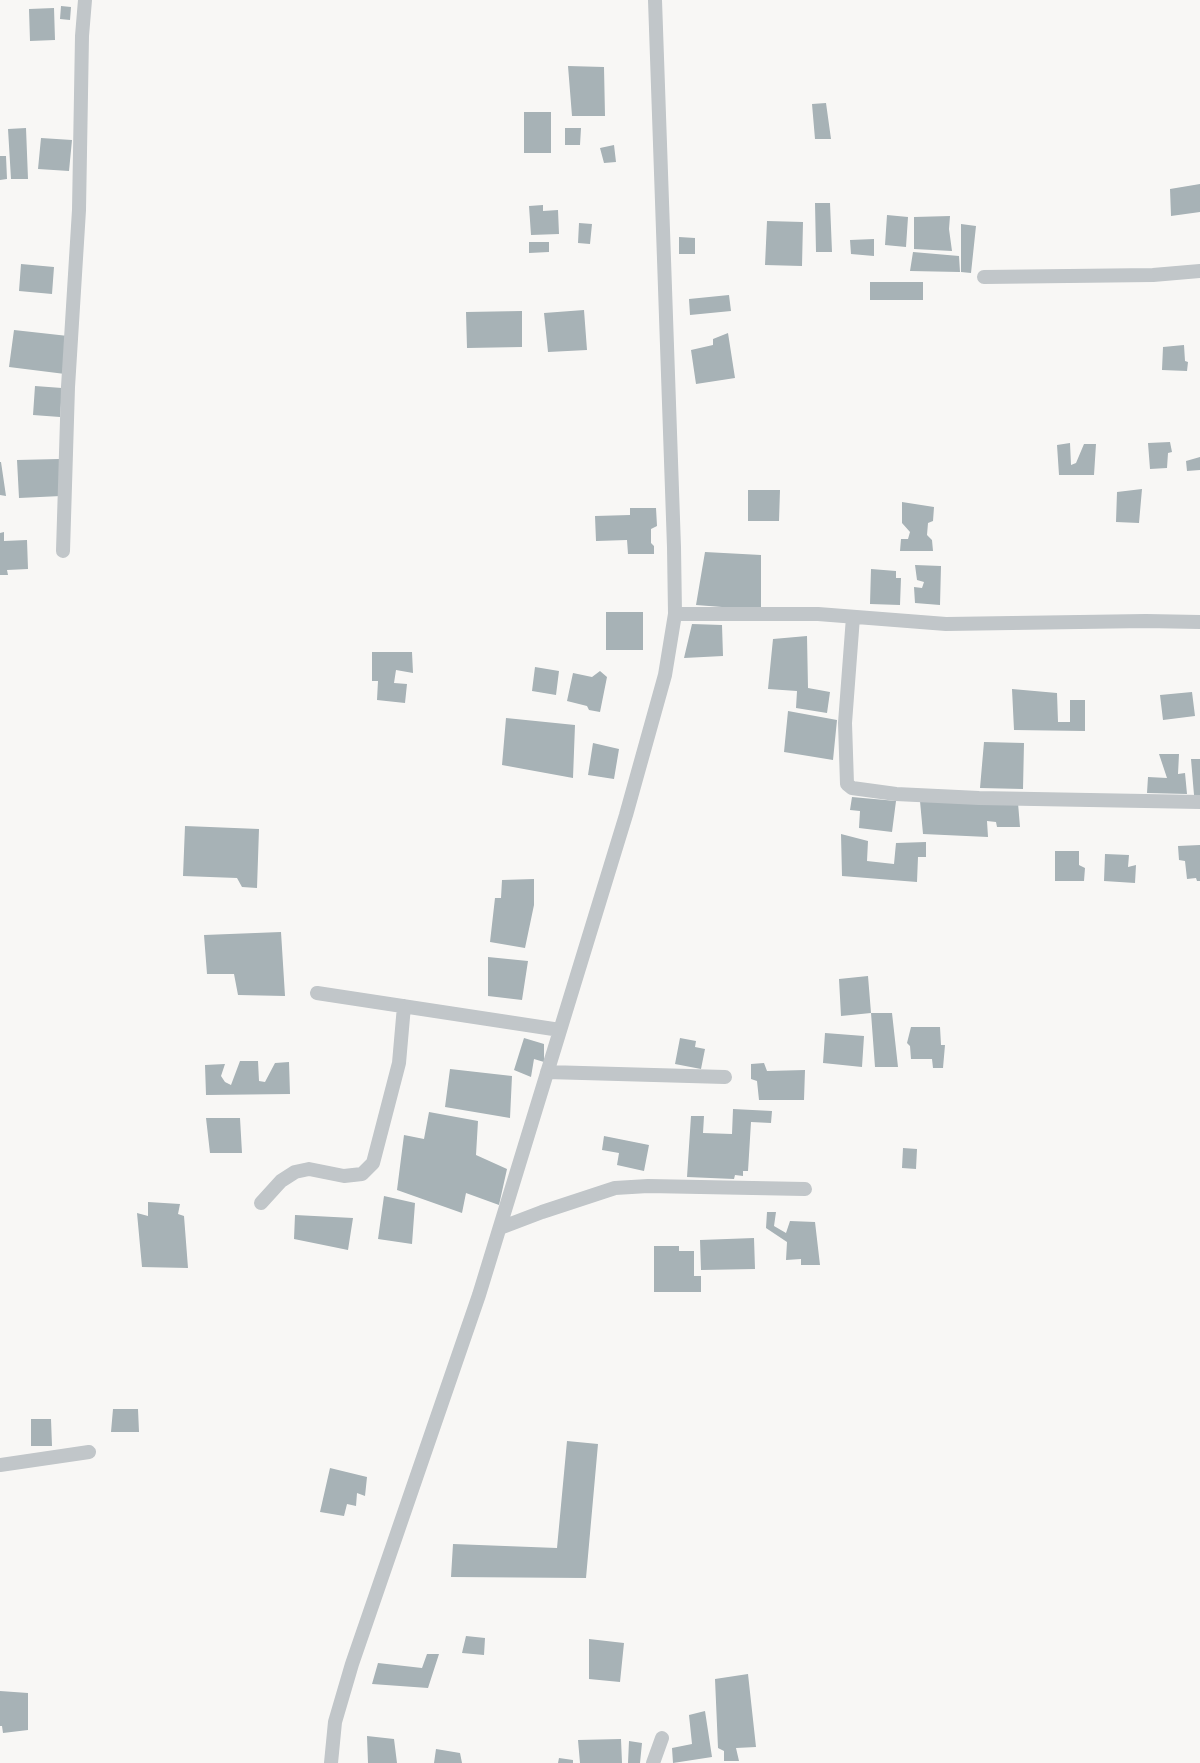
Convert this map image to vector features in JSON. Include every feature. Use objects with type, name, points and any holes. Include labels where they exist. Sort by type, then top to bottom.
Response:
[{"type":"street","points":[[62,551],[68,387],[79,210],[82,46],[86,0]]},
{"type":"street","points":[[331,1763],[335,1722],[352,1664],[479,1295],[626,815],[662,685],[675,614],[655,0]]},
{"type":"street","points":[[984,277],[1153,275],[1200,271]]},
{"type":"street","points":[[675,614],[818,614],[946,624],[1200,622]]},
{"type":"street","points":[[853,617],[845,723],[847,784],[852,788],[896,794],[979,798],[1200,802]]},
{"type":"street","points":[[317,993],[560,1030]]},
{"type":"street","points":[[261,1203],[281,1181],[295,1172],[309,1169],[344,1176],[362,1174],[373,1163],[399,1064],[404,1006]]},
{"type":"street","points":[[547,1072],[726,1076]]},
{"type":"street","points":[[500,1228],[615,1188],[648,1186],[805,1189]]},
{"type":"street","points":[[0,1465],[89,1452]]},
{"type":"street","points":[[653,1763],[662,1738]]},
{"type":"building","points":[[61,6],[71,7],[70,20],[60,19]]},
{"type":"building","points":[[54,8],[55,40],[30,41],[29,9]]},
{"type":"building","points":[[568,66],[604,67],[605,116],[572,116]]},
{"type":"building","points":[[826,103],[831,139],[815,139],[812,104]]},
{"type":"building","points":[[524,112],[551,112],[551,153],[524,153]]},
{"type":"building","points":[[26,128],[28,179],[11,179],[8,129]]},
{"type":"building","points":[[565,128],[581,128],[580,145],[565,145]]},
{"type":"building","points":[[41,138],[72,140],[69,171],[38,169]]},
{"type":"building","points":[[614,145],[616,162],[604,163],[600,148]]},
{"type":"building","points":[[0,156],[6,156],[7,179],[0,180]]},
{"type":"building","points":[[1200,184],[1200,212],[1171,216],[1170,189]]},
{"type":"building","points":[[815,203],[830,203],[832,252],[816,252]]},
{"type":"building","points":[[543,205],[543,211],[558,210],[559,234],[531,235],[529,206]]},
{"type":"building","points":[[887,215],[908,217],[906,247],[885,245]]},
{"type":"building","points":[[950,216],[949,229],[952,251],[914,249],[914,217]]},
{"type":"building","points":[[767,221],[803,222],[802,266],[765,265]]},
{"type":"building","points":[[579,223],[592,224],[590,244],[578,243]]},
{"type":"building","points":[[961,224],[976,226],[971,273],[961,272]]},
{"type":"building","points":[[679,237],[695,238],[695,254],[679,254]]},
{"type":"building","points":[[874,239],[874,256],[851,254],[850,240]]},
{"type":"building","points":[[529,242],[549,242],[549,252],[529,253]]},
{"type":"building","points":[[913,252],[959,256],[960,272],[910,271]]},
{"type":"building","points":[[21,264],[54,267],[52,294],[19,291]]},
{"type":"building","points":[[870,282],[923,282],[923,300],[870,300]]},
{"type":"building","points":[[729,295],[731,311],[690,315],[689,299]]},
{"type":"building","points":[[584,310],[587,350],[548,352],[544,313]]},
{"type":"building","points":[[522,311],[522,347],[467,348],[466,312]]},
{"type":"building","points":[[14,330],[68,336],[65,374],[9,367]]},
{"type":"building","points":[[728,333],[735,378],[696,384],[691,350],[713,345],[713,339]]},
{"type":"building","points":[[1184,345],[1185,361],[1188,362],[1187,371],[1162,370],[1163,347]]},
{"type":"building","points":[[35,386],[62,388],[60,417],[33,415]]},
{"type":"building","points":[[1170,442],[1172,452],[1168,453],[1167,468],[1150,469],[1148,443]]},
{"type":"building","points":[[1070,443],[1071,465],[1076,463],[1084,444],[1096,444],[1094,475],[1059,475],[1057,445]]},
{"type":"building","points":[[1200,457],[1200,470],[1187,471],[1186,461]]},
{"type":"building","points":[[59,459],[61,496],[19,498],[17,460]]},
{"type":"building","points":[[1,462],[6,496],[0,495]]},
{"type":"building","points":[[1142,489],[1139,523],[1116,522],[1117,492]]},
{"type":"building","points":[[748,490],[780,490],[779,521],[748,521]]},
{"type":"building","points":[[902,502],[934,507],[933,521],[928,523],[927,535],[932,540],[933,551],[900,551],[901,539],[908,539],[910,532],[902,523]]},
{"type":"building","points":[[630,508],[656,508],[657,526],[651,529],[651,543],[654,546],[654,554],[628,554],[627,540],[596,541],[595,516],[630,515]]},
{"type":"building","points":[[4,532],[4,541],[27,540],[28,569],[7,570],[8,575],[0,575],[0,533]]},
{"type":"building","points":[[705,552],[761,555],[761,610],[696,605]]},
{"type":"building","points":[[915,565],[941,566],[940,605],[915,603],[914,587],[922,588],[924,582],[917,580]]},
{"type":"building","points":[[871,569],[896,571],[896,578],[901,578],[900,605],[870,604]]},
{"type":"building","points":[[606,612],[643,612],[643,650],[606,650]]},
{"type":"building","points":[[692,624],[722,625],[723,656],[684,658]]},
{"type":"building","points":[[807,636],[808,688],[830,692],[827,713],[796,708],[797,691],[768,689],[773,639]]},
{"type":"building","points":[[372,652],[412,652],[413,673],[396,670],[394,683],[407,684],[405,703],[377,700],[378,681],[372,681]]},
{"type":"building","points":[[535,667],[559,671],[556,695],[532,691]]},
{"type":"building","points":[[600,671],[607,677],[600,712],[589,710],[587,706],[567,701],[573,673],[592,677]]},
{"type":"building","points":[[1012,689],[1057,693],[1058,722],[1070,722],[1070,700],[1085,700],[1085,731],[1014,730]]},
{"type":"building","points":[[1192,692],[1195,716],[1163,720],[1160,695]]},
{"type":"building","points":[[788,711],[837,720],[833,760],[784,752]]},
{"type":"building","points":[[506,718],[575,725],[573,778],[502,765]]},
{"type":"building","points":[[984,742],[1024,743],[1023,789],[980,788]]},
{"type":"building","points":[[593,743],[619,749],[614,779],[588,775]]},
{"type":"building","points":[[1159,754],[1179,754],[1178,774],[1185,773],[1187,794],[1147,793],[1148,777],[1167,778]]},
{"type":"building","points":[[1191,759],[1200,759],[1200,795],[1194,795]]},
{"type":"building","points":[[852,797],[896,801],[892,832],[859,828],[860,811],[850,810]]},
{"type":"building","points":[[920,801],[1018,803],[1020,827],[997,827],[996,822],[987,821],[988,837],[923,834]]},
{"type":"building","points":[[185,826],[259,829],[257,888],[242,887],[237,878],[183,876]]},
{"type":"building","points":[[841,834],[868,841],[867,861],[894,864],[896,843],[926,842],[926,857],[918,857],[917,882],[842,876]]},
{"type":"building","points":[[1200,845],[1200,881],[1197,881],[1196,878],[1187,879],[1185,861],[1179,860],[1178,846]]},
{"type":"building","points":[[1055,851],[1079,851],[1079,865],[1085,868],[1084,881],[1055,881]]},
{"type":"building","points":[[1105,854],[1129,855],[1128,867],[1136,865],[1135,883],[1104,881]]},
{"type":"building","points":[[534,879],[534,905],[525,948],[490,942],[495,898],[501,898],[502,880]]},
{"type":"building","points":[[281,932],[285,996],[238,995],[234,974],[207,974],[204,935]]},
{"type":"building","points":[[488,957],[528,961],[522,1000],[488,996]]},
{"type":"building","points":[[868,976],[871,1013],[841,1016],[839,979]]},
{"type":"building","points":[[871,1013],[892,1013],[898,1067],[875,1067]]},
{"type":"building","points":[[911,1027],[940,1027],[941,1045],[945,1045],[943,1068],[933,1068],[932,1059],[911,1059],[910,1046],[907,1043]]},
{"type":"building","points":[[825,1033],[864,1036],[862,1067],[823,1063]]},
{"type":"building","points":[[524,1038],[544,1044],[544,1062],[534,1059],[531,1077],[514,1070]]},
{"type":"building","points":[[680,1038],[696,1041],[695,1047],[705,1049],[701,1069],[675,1064]]},
{"type":"building","points":[[240,1061],[258,1061],[259,1081],[265,1082],[275,1063],[289,1062],[290,1094],[206,1095],[205,1065],[225,1064],[221,1076],[225,1082],[231,1085]]},
{"type":"building","points":[[764,1063],[767,1071],[805,1070],[804,1100],[759,1100],[757,1081],[751,1079],[751,1064]]},
{"type":"building","points":[[450,1069],[512,1076],[510,1118],[445,1107]]},
{"type":"building","points":[[733,1109],[772,1111],[771,1123],[751,1122],[748,1171],[743,1171],[743,1176],[735,1175],[734,1179],[687,1177],[691,1116],[704,1116],[703,1133],[732,1134]]},
{"type":"building","points":[[429,1112],[478,1121],[476,1155],[507,1169],[499,1205],[466,1193],[462,1213],[397,1190],[404,1135],[424,1139]]},
{"type":"building","points":[[206,1118],[240,1118],[242,1153],[210,1153]]},
{"type":"building","points":[[604,1136],[649,1145],[644,1171],[617,1165],[619,1153],[602,1150]]},
{"type":"building","points":[[903,1148],[917,1149],[916,1169],[902,1168]]},
{"type":"building","points":[[384,1196],[415,1203],[412,1244],[378,1239]]},
{"type":"building","points":[[148,1202],[180,1204],[178,1214],[184,1216],[188,1268],[142,1267],[137,1213],[148,1216]]},
{"type":"building","points":[[767,1212],[776,1212],[774,1226],[786,1233],[790,1221],[815,1222],[820,1265],[801,1265],[801,1259],[786,1260],[787,1242],[766,1228]]},
{"type":"building","points":[[295,1215],[353,1218],[348,1250],[294,1239]]},
{"type":"building","points":[[754,1238],[755,1269],[701,1270],[700,1240]]},
{"type":"building","points":[[654,1246],[679,1246],[679,1251],[694,1251],[694,1276],[701,1276],[701,1292],[654,1292]]},
{"type":"building","points":[[113,1409],[138,1409],[139,1432],[111,1432]]},
{"type":"building","points":[[31,1419],[51,1419],[52,1446],[31,1446]]},
{"type":"building","points":[[567,1441],[598,1444],[586,1578],[451,1577],[453,1544],[557,1548]]},
{"type":"building","points":[[330,1468],[367,1477],[365,1496],[357,1493],[356,1506],[347,1504],[344,1516],[320,1512]]},
{"type":"building","points":[[466,1636],[485,1638],[484,1655],[462,1653]]},
{"type":"building","points":[[589,1639],[624,1643],[620,1682],[589,1679]]},
{"type":"building","points":[[427,1654],[439,1654],[428,1688],[372,1684],[378,1663],[422,1668]]},
{"type":"building","points":[[748,1674],[756,1747],[736,1748],[739,1761],[724,1761],[724,1751],[718,1748],[715,1679]]},
{"type":"building","points":[[0,1691],[28,1693],[28,1730],[3,1733],[2,1726],[0,1726]]},
{"type":"building","points":[[705,1711],[712,1757],[673,1763],[672,1748],[692,1744],[689,1715]]},
{"type":"building","points":[[367,1736],[394,1739],[397,1763],[368,1763]]},
{"type":"building","points":[[621,1739],[622,1763],[580,1763],[578,1740]]},
{"type":"building","points":[[629,1741],[642,1743],[640,1763],[628,1763]]},
{"type":"building","points":[[436,1749],[460,1753],[462,1763],[434,1763]]},
{"type":"building","points":[[559,1758],[573,1760],[573,1763],[558,1763]]}]
